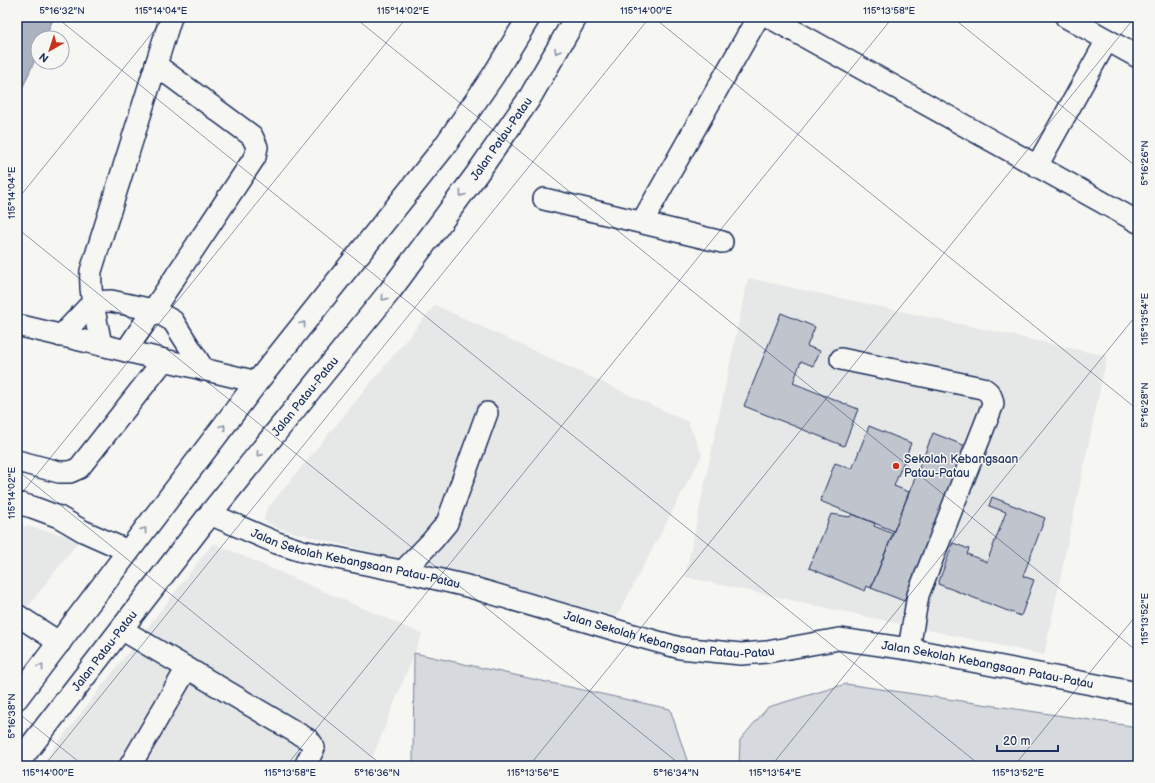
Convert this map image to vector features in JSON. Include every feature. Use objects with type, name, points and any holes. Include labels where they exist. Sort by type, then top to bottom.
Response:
[{"type":"main road","points":[[17,698],[257,382],[444,147],[493,76],[529,17]]},
{"type":"main road","name":"Jalan Patau-Patau","points":[[17,764],[210,514],[390,291],[476,175],[529,99],[576,17]]},
{"type":"street","points":[[101,345],[93,302],[90,279],[91,271],[171,17]]},
{"type":"street","points":[[642,222],[758,17]]},
{"type":"street","points":[[769,17],[1138,222]]},
{"type":"street","points":[[1066,17],[1138,57]]},
{"type":"street","points":[[1037,166],[1108,40]]},
{"type":"street","points":[[126,351],[255,157],[257,147],[252,136],[156,65]]},
{"type":"street","points":[[544,199],[722,242]]},
{"type":"street","points":[[61,336],[93,302],[111,301],[153,310],[173,321],[204,370]]},
{"type":"street","points":[[17,326],[257,382]]},
{"type":"street","points":[[841,359],[982,388],[990,394],[992,398],[993,404],[918,595],[909,649]]},
{"type":"street","points":[[17,461],[59,472],[70,472],[79,468],[164,360]]},
{"type":"street","points":[[403,571],[447,523],[488,413]]},
{"type":"street","points":[[17,504],[32,507],[60,517],[83,531],[128,551]]},
{"type":"street","name":"Jalan Sekolah Kebangsaan Patau-Patau","points":[[210,514],[270,540],[302,551],[403,571],[467,586],[680,648],[741,654],[768,652],[839,639],[909,649],[1138,693]]},
{"type":"street","points":[[17,615],[60,643]]},
{"type":"street","points":[[121,630],[310,740],[314,748],[305,766]]},
{"type":"street","points":[[130,766],[187,668]]},
{"type":"shaded area","points":[[17,17],[54,17],[48,30],[30,30],[30,70],[17,100]]},
{"type":"shaded area","points":[[1122,17],[1138,17],[1138,26]]},
{"type":"shaded area","name":"Sekolah Kebangsaan Patau-Patau","points":[[748,278],[1107,356],[1044,655],[685,577]]},
{"type":"shaded area","points":[[435,305],[688,422],[702,455],[617,616],[277,528],[264,520],[266,510]]},
{"type":"shaded area","points":[[17,524],[80,539],[17,621]]},
{"type":"shaded area","points":[[213,543],[422,634],[369,766],[40,766]]},
{"type":"shaded area","points":[[414,653],[670,709],[689,766],[413,766]]},
{"type":"shaded area","points":[[846,684],[1138,727],[1138,766],[739,766],[740,740],[768,707]]},
{"type":"building","points":[[781,313],[815,327],[807,346],[820,351],[813,366],[801,361],[793,383],[858,409],[844,446],[744,406]]},
{"type":"building","points":[[869,426],[911,443],[894,486],[909,492],[894,531],[820,501],[835,463],[852,469]]},
{"type":"building","points":[[933,433],[968,447],[910,594],[907,593],[904,601],[871,588]]},
{"type":"building","points":[[992,497],[1045,518],[1023,576],[1034,580],[1021,616],[938,584],[953,543],[969,549],[967,554],[987,562],[1006,512],[989,506]]},
{"type":"building","points":[[831,514],[850,517],[852,514],[875,523],[874,526],[893,534],[871,588],[867,586],[865,591],[809,568]]},
{"type":"place","name":"Sekolah Kebangsaan Patau-Patau","points":[[896,466]]}]
